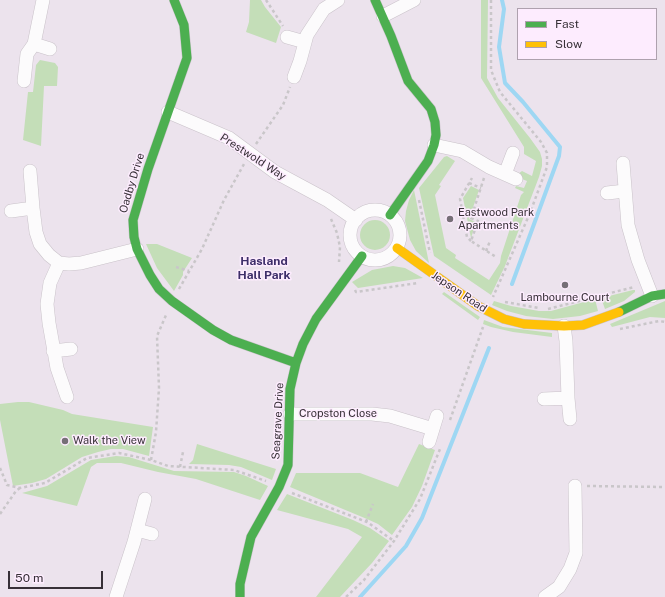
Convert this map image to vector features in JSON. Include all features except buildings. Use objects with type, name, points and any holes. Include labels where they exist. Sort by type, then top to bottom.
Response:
[{"type":"street","points":[[24,81],[27,54],[34,44],[43,0]]},
{"type":"street","name":"Oadby Drive","points":[[174,0],[184,25],[187,58],[148,169],[134,220],[134,236],[137,249],[159,289],[172,302],[213,330],[231,340],[296,363]]},
{"type":"street","points":[[294,77],[307,35],[324,9],[338,0]]},
{"type":"street","points":[[375,0],[383,16],[408,81],[431,109],[435,122],[436,135],[434,146],[428,161],[390,215]]},
{"type":"street","points":[[383,16],[414,0]]},
{"type":"street","points":[[287,37],[305,42]]},
{"type":"street","points":[[34,44],[50,49]]},
{"type":"street","name":"Prestwold Way","points":[[168,112],[229,138],[275,172],[328,200],[356,220]]},
{"type":"street","points":[[434,146],[462,151],[511,177],[513,153]]},
{"type":"street","points":[[623,163],[628,225],[647,283],[659,295]]},
{"type":"street","points":[[30,171],[36,232],[40,244],[49,255],[59,263],[81,263],[137,249]]},
{"type":"street","points":[[607,193],[625,191]]},
{"type":"street","points":[[11,211],[33,208]]},
{"type":"street","points":[[372,210],[381,211],[390,215],[396,221],[400,230],[400,240],[397,248],[392,254],[377,260],[369,260],[362,256],[356,251],[352,244],[350,235],[356,220],[363,214],[372,210]]},
{"type":"street","name":"Jepson Road","points":[[397,248],[486,311],[504,319],[524,324],[564,326],[583,325],[659,295]]},
{"type":"street","name":"Seagrave Drive","points":[[240,597],[240,584],[252,537],[279,487],[288,465],[290,389],[296,363],[303,344],[316,319],[362,256]]},
{"type":"street","points":[[59,263],[50,283],[47,304],[53,352],[67,397]]},
{"type":"street","points":[[564,326],[570,419]]},
{"type":"street","points":[[53,352],[71,349]]},
{"type":"street","points":[[544,399],[568,398]]},
{"type":"street","name":"Cropston Close","points":[[290,414],[378,414],[402,419],[433,429]]},
{"type":"street","points":[[429,442],[437,416]]},
{"type":"street","points":[[545,597],[559,587],[570,569],[576,553],[574,486]]},
{"type":"street","points":[[116,597],[145,499]]},
{"type":"street","points":[[137,530],[152,534]]},
{"type":"path","points":[[266,0],[281,22],[287,37]]},
{"type":"path","points":[[492,0],[491,70],[500,92],[541,142],[547,153],[547,167],[530,213],[492,298]]},
{"type":"path","points":[[151,460],[156,432],[159,388],[157,336],[172,302],[202,249],[224,200],[250,155],[283,105],[294,77]]},
{"type":"path","points":[[471,241],[478,221],[472,218],[488,166]]},
{"type":"path","points":[[472,178],[460,199],[467,237],[496,257]]},
{"type":"path","points":[[414,180],[431,258]]},
{"type":"path","points":[[469,183],[481,188]]},
{"type":"path","points":[[486,251],[490,241]]},
{"type":"path","points":[[176,267],[189,271]]},
{"type":"path","points":[[486,294],[492,298],[514,304],[549,309],[647,283]]},
{"type":"path","points":[[450,421],[484,327]]},
{"type":"path","points":[[346,597],[364,580],[394,541],[420,498],[442,444]]},
{"type":"path","points":[[180,467],[183,452]]},
{"type":"path","points":[[0,468],[7,485],[20,488],[45,483],[87,458],[119,453],[151,460],[168,466],[234,470],[251,475],[366,522],[394,541]]},
{"type":"path","points":[[574,486],[665,487]]},
{"type":"path","points":[[0,514],[16,491],[20,488]]},
{"type":"path","points":[[366,522],[373,504]]},
{"type":"green space","points":[[250,0],[261,0],[281,27],[276,43],[246,32],[249,22]]},
{"type":"green space","points":[[481,0],[488,0],[487,78],[498,98],[540,152],[542,159],[539,177],[505,266],[491,295],[434,256],[419,188],[444,157],[447,156],[455,161],[439,185],[441,186],[435,195],[446,248],[456,255],[455,258],[489,280],[500,263],[521,195],[524,192],[515,188],[516,186],[524,188],[527,181],[522,179],[518,174],[522,171],[532,176],[536,161],[524,154],[524,147],[481,78]]},
{"type":"green space","points":[[40,60],[55,63],[58,67],[57,86],[44,86],[41,146],[23,140],[28,92],[33,92],[36,65]]},
{"type":"green space","points":[[471,186],[479,190],[469,219],[476,222],[471,238],[463,198]]},
{"type":"green space","points":[[414,190],[429,263],[416,251],[410,240],[405,221],[409,200]]},
{"type":"green space","points":[[375,220],[386,224],[390,235],[386,246],[375,250],[364,246],[360,235],[364,224]]},
{"type":"green space","points":[[146,244],[157,244],[192,258],[174,291],[157,268]]},
{"type":"green space","points":[[393,266],[405,268],[423,278],[358,288],[352,282],[372,270]]},
{"type":"green space","points":[[635,290],[635,292],[624,301],[605,309],[601,298]]},
{"type":"green space","points":[[444,292],[480,317],[478,320],[442,294]]},
{"type":"green space","points":[[595,299],[598,311],[580,316],[553,319],[526,316],[492,305],[494,301],[539,311],[551,311]]},
{"type":"green space","points":[[665,301],[665,318],[650,317],[612,327],[610,324]]},
{"type":"green space","points":[[484,320],[503,327],[552,333],[552,337],[513,332],[491,327],[483,324]]},
{"type":"green space","points":[[29,402],[63,410],[72,414],[153,427],[149,456],[123,449],[111,449],[82,457],[46,479],[13,486],[0,420],[0,404]]},
{"type":"green space","points":[[197,444],[276,469],[272,480],[241,467],[229,465],[189,464],[193,460]]},
{"type":"green space","points":[[419,444],[435,450],[422,486],[412,507],[392,535],[378,524],[290,487],[296,473],[360,473],[398,487]]},
{"type":"green space","points":[[116,456],[129,457],[174,471],[234,472],[268,486],[260,500],[196,479],[121,463],[97,463],[91,467],[77,506],[22,493],[47,486],[91,460]]},
{"type":"green space","points":[[287,494],[353,520],[370,528],[389,541],[372,563],[340,597],[316,597],[362,537],[348,529],[277,510]]},
{"type":"waterway","points":[[502,0],[504,9],[499,47],[505,83],[523,102],[560,147],[559,156],[512,284]]},
{"type":"waterway","points":[[360,597],[406,546],[422,518],[489,348]]},
{"type":"traffic: fast","points":[[174,0],[184,25],[187,58],[148,169],[133,220],[134,237],[137,249],[159,289],[172,301],[213,330],[231,340],[296,363]]},
{"type":"traffic: fast","points":[[375,0],[391,36],[408,81],[431,109],[435,122],[436,135],[428,161],[390,215]]},
{"type":"traffic: fast","points":[[240,597],[240,584],[251,537],[279,487],[288,465],[290,389],[296,363],[303,344],[316,319],[362,256]]},
{"type":"traffic: fast","points":[[619,312],[652,296],[665,294]]},
{"type":"traffic: slow","points":[[397,248],[478,306],[504,319],[524,324],[564,326],[583,325],[619,312]]},
{"type":"place","name":"Eastwood Park Apartments","points":[[450,219]]},
{"type":"place","name":"Lambourne Court","points":[[565,285]]},
{"type":"place","name":"Walk the View","points":[[65,441]]},
{"type":"district","name":"Hasland Hall Park","points":[[264,268]]}]
